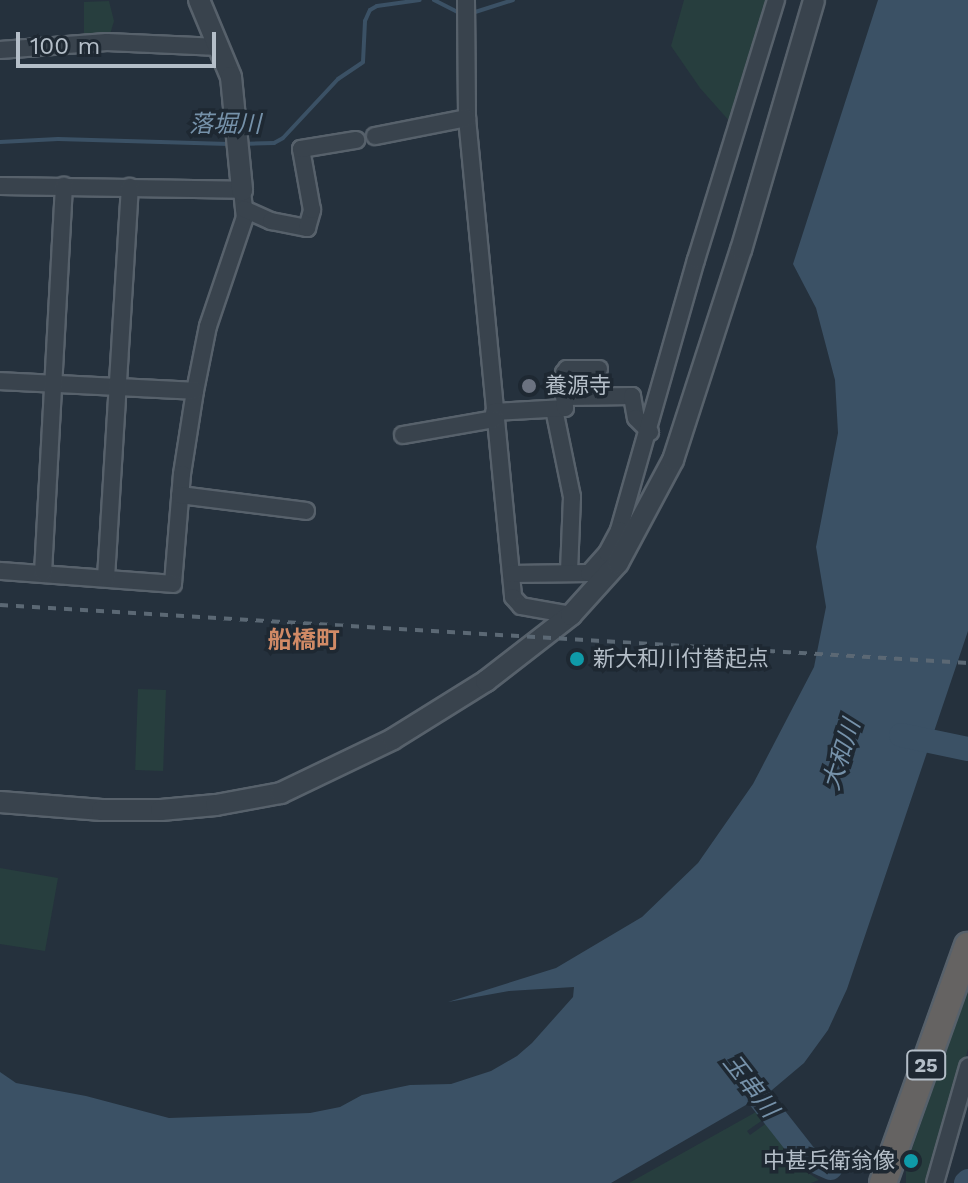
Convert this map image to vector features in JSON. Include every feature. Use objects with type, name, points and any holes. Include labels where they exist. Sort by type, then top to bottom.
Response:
[{"type":"highway","name":"25","points":[[883,1183],[968,946]]},
{"type":"street","points":[[0,571],[173,584],[180,495],[195,391],[208,326],[245,217],[231,77],[199,0]]},
{"type":"street","points":[[511,574],[589,573],[597,567],[619,530],[650,432],[696,260],[776,0]]},
{"type":"street","points":[[0,802],[102,810],[161,810],[216,805],[281,793],[393,739],[486,681],[571,615],[623,554],[673,460],[814,0]]},
{"type":"street","points":[[466,10],[467,118],[513,597],[521,606],[571,615]]},
{"type":"street","points":[[0,50],[107,42],[219,47]]},
{"type":"street","points":[[375,136],[467,118]]},
{"type":"street","points":[[0,186],[130,187],[243,199],[271,221],[307,228],[312,210],[301,149],[356,140]]},
{"type":"street","points":[[43,573],[64,186]]},
{"type":"street","points":[[106,578],[130,187]]},
{"type":"street","points":[[569,573],[572,497],[559,403],[567,369],[599,369]]},
{"type":"street","points":[[0,381],[195,391]]},
{"type":"street","points":[[403,435],[559,403],[632,396],[636,418],[650,432]]},
{"type":"street","points":[[180,495],[306,511]]},
{"type":"street","points":[[619,530],[623,554]]},
{"type":"street","points":[[935,1183],[968,1067]]},
{"type":"green space","points":[[684,0],[768,0],[731,123],[700,88],[671,46]]},
{"type":"green space","points":[[109,1],[114,21],[109,38],[84,38],[84,2]]},
{"type":"green space","points":[[138,689],[166,690],[163,771],[135,770]]},
{"type":"green space","points":[[0,868],[58,878],[45,951],[0,944]]},
{"type":"green space","points":[[968,988],[968,1049],[932,1183],[906,1183],[906,1166]]},
{"type":"green space","points":[[756,1112],[764,1119],[747,1131],[750,1135],[767,1123],[802,1169],[819,1180],[811,1183],[629,1183]]},
{"type":"water","name":"大和川","points":[[878,0],[968,0],[968,631],[847,989],[828,1030],[804,1063],[772,1090],[611,1183],[0,1183],[0,1072],[16,1083],[86,1096],[169,1118],[310,1113],[340,1107],[362,1095],[410,1085],[451,1084],[491,1071],[532,1043],[573,997],[574,987],[509,991],[448,1002],[556,968],[642,917],[698,863],[753,784],[814,667],[826,607],[816,547],[838,433],[835,380],[816,308],[793,264]]},
{"type":"waterway","name":"落堀川","points":[[242,144],[274,143],[283,138],[338,79],[363,62],[365,21],[370,10],[377,6],[420,0]]},
{"type":"waterway","name":"落堀川","points":[[434,0],[463,15]]},
{"type":"waterway","name":"落堀川","points":[[472,13],[513,0]]},
{"type":"waterway","name":"落堀川","points":[[0,142],[58,139],[229,144]]},
{"type":"waterway","points":[[901,735],[968,749]]},
{"type":"waterway","name":"玉串川","points":[[740,1073],[806,1157],[831,1168]]},
{"type":"railway","points":[[0,605],[968,663]]},
{"type":"place","name":"養源寺","points":[[529,386]]},
{"type":"place","name":"新大和川付替起点","points":[[577,659]]},
{"type":"place","name":"中甚兵衛翁像","points":[[911,1161]]},
{"type":"district","name":"船橋町","points":[[304,641]]}]
